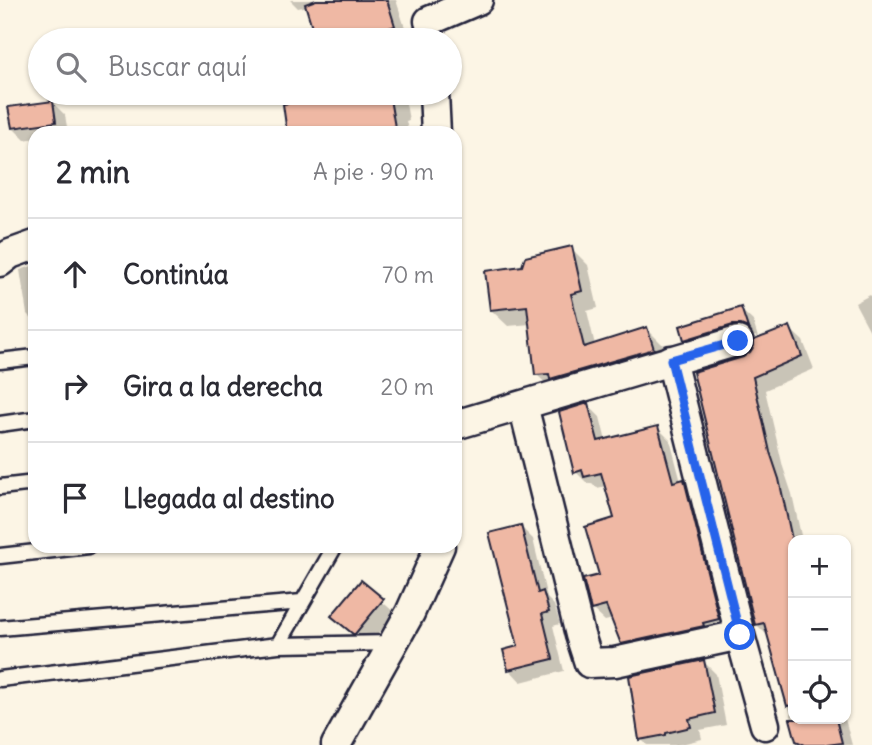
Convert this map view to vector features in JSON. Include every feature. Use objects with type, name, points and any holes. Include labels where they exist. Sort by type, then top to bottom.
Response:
[{"type":"street","points":[[425,20],[478,0]]},
{"type":"street","points":[[434,105],[435,126]]},
{"type":"street","points":[[0,262],[10,254],[28,248]]},
{"type":"street","points":[[462,423],[738,341]]},
{"type":"street","points":[[671,360],[765,725]]},
{"type":"street","points":[[523,405],[589,663],[615,662],[740,635]]},
{"type":"street","points":[[336,745],[410,612],[437,553]]},
{"type":"lane","points":[[0,361],[28,358]]},
{"type":"lane","points":[[0,424],[28,420]]},
{"type":"lane","points":[[0,487],[28,484]]},
{"type":"lane","points":[[0,556],[28,553]]},
{"type":"lane","points":[[278,645],[331,553]]},
{"type":"lane","points":[[0,628],[302,602]]},
{"type":"lane","points":[[0,679],[278,645],[393,643]]},
{"type":"building","points":[[316,0],[387,0],[395,26],[312,28],[305,4]]},
{"type":"building","points":[[54,105],[56,122],[12,128],[8,107]]},
{"type":"building","points":[[283,105],[391,105],[395,126],[286,126]]},
{"type":"building","points":[[572,246],[582,291],[571,294],[584,347],[647,327],[654,349],[550,379],[549,374],[535,375],[527,306],[490,310],[485,271],[522,266],[525,257]]},
{"type":"building","points":[[741,307],[748,328],[733,325],[684,340],[680,326]]},
{"type":"building","points":[[790,326],[802,356],[753,377],[791,535],[788,535],[787,706],[764,623],[755,625],[693,372],[743,357],[754,346],[754,340]]},
{"type":"building","points":[[588,403],[598,441],[658,426],[673,482],[684,479],[719,619],[703,623],[704,626],[621,644],[606,606],[591,610],[583,579],[599,575],[585,527],[614,518],[601,473],[584,477],[582,470],[574,473],[559,412]]},
{"type":"building","points":[[521,525],[538,593],[543,591],[549,612],[542,614],[553,659],[508,670],[503,650],[518,646],[489,533]]},
{"type":"building","points":[[361,580],[384,599],[353,634],[331,616]]},
{"type":"building","points":[[704,660],[715,713],[689,719],[691,727],[639,740],[629,676]]},
{"type":"building","points":[[791,724],[837,724],[842,743],[805,745],[796,741]]},
{"type":"route","points":[[738,341],[671,360],[740,635]]}]
